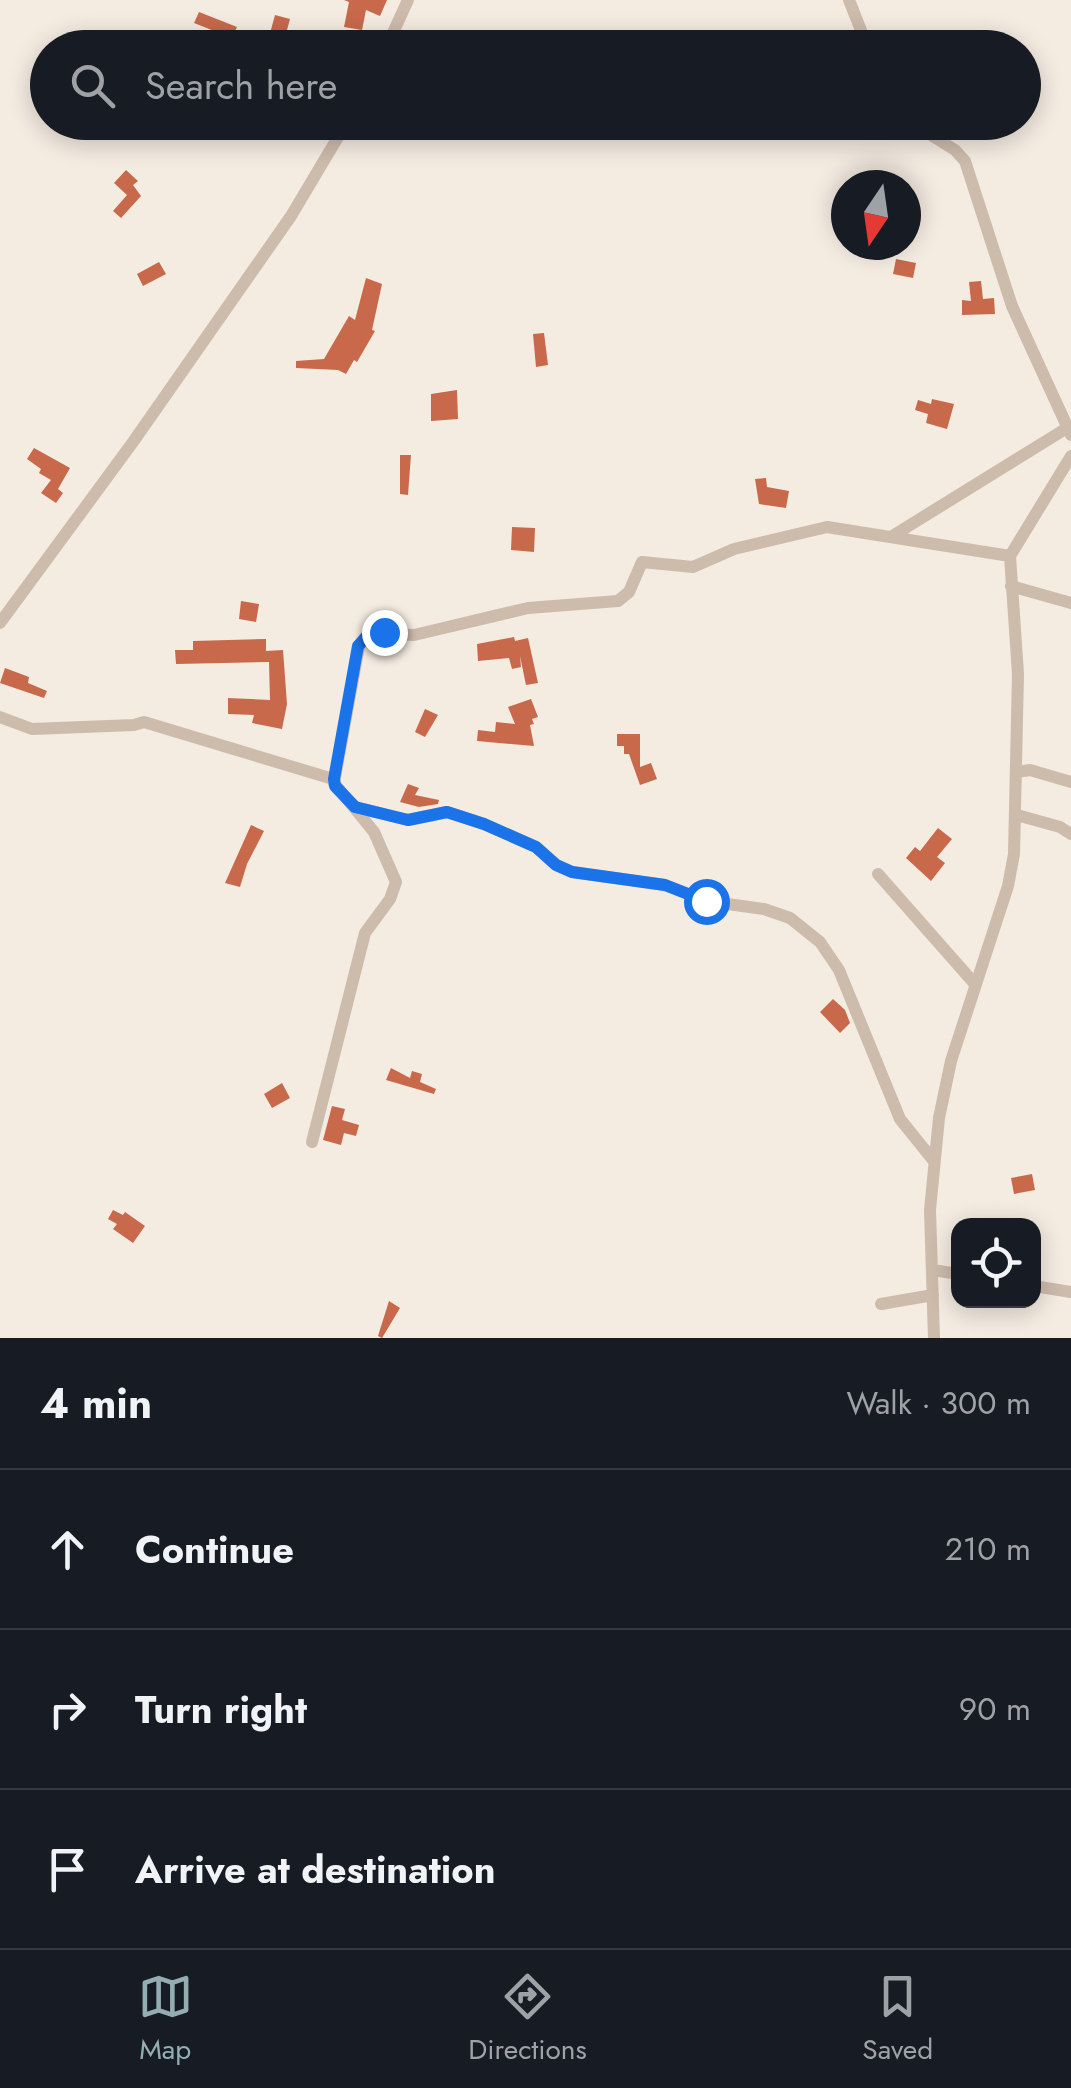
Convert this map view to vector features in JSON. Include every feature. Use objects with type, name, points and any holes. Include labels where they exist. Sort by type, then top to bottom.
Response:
[{"type":"street","points":[[394,30],[408,0]]},
{"type":"street","points":[[849,0],[861,30]]},
{"type":"street","points":[[0,623],[291,216],[336,140]]},
{"type":"street","points":[[894,535],[1069,432],[1012,306],[964,161],[939,140]]},
{"type":"street","points":[[934,1338],[933,1160],[950,1060],[1008,886],[1017,815],[1018,674],[1010,556],[1071,456]]},
{"type":"street","points":[[312,1142],[366,933],[390,899],[396,882],[374,832],[335,786],[334,779],[358,646],[367,636],[384,632],[414,635],[528,608],[618,601],[629,592],[642,562],[693,567],[716,555],[827,526],[1010,556]]},
{"type":"street","points":[[1010,586],[1071,602]]},
{"type":"street","points":[[0,717],[32,729],[134,726],[144,722],[334,779]]},
{"type":"street","points":[[1017,772],[1030,770],[1071,782]]},
{"type":"street","points":[[355,807],[408,820],[447,812],[536,847],[556,865],[572,872],[665,885],[706,901],[764,909],[790,918],[820,942],[839,970],[900,1119],[933,1160]]},
{"type":"street","points":[[1017,815],[1071,834]]},
{"type":"street","points":[[878,874],[974,983]]},
{"type":"street","points":[[932,1270],[951,1273]]},
{"type":"street","points":[[1041,1287],[1071,1292]]},
{"type":"street","points":[[881,1304],[934,1295]]},
{"type":"building","points":[[344,0],[387,0],[380,16],[366,10],[362,30],[344,27],[349,2]]},
{"type":"building","points":[[199,12],[237,27],[212,30],[194,23]]},
{"type":"building","points":[[275,15],[290,19],[287,30],[271,30]]},
{"type":"building","points":[[126,170],[138,181],[133,185],[141,196],[121,218],[113,211],[127,195],[114,183]]},
{"type":"building","points":[[896,260],[916,263],[913,278],[893,274]]},
{"type":"building","points":[[159,262],[166,274],[143,286],[137,274]]},
{"type":"building","points":[[366,278],[382,284],[372,330],[375,331],[357,362],[354,360],[346,374],[338,370],[296,368],[296,361],[324,359],[349,316],[355,320]]},
{"type":"building","points":[[981,281],[983,299],[994,298],[995,314],[962,315],[962,300],[971,301],[969,282]]},
{"type":"building","points":[[544,333],[548,365],[536,367],[533,334]]},
{"type":"building","points":[[457,390],[458,419],[431,421],[431,394]]},
{"type":"building","points":[[932,399],[954,404],[947,429],[926,423],[928,414],[915,410],[918,400],[931,404]]},
{"type":"building","points":[[34,448],[70,468],[58,489],[63,493],[56,503],[41,493],[51,480],[27,459]]},
{"type":"building","points":[[400,455],[411,455],[408,495],[400,494]]},
{"type":"building","points":[[766,478],[767,487],[789,491],[786,508],[759,504],[755,479]]},
{"type":"building","points":[[512,527],[535,528],[534,552],[511,550]]},
{"type":"building","points":[[241,601],[259,604],[256,622],[239,619]]},
{"type":"building","points":[[514,637],[515,641],[528,638],[538,683],[526,685],[520,656],[521,667],[512,669],[509,658],[478,661],[477,644]]},
{"type":"building","points":[[266,639],[266,651],[283,650],[287,704],[282,729],[252,723],[254,715],[228,714],[228,698],[270,700],[269,662],[176,664],[175,650],[193,650],[193,641]]},
{"type":"building","points":[[5,668],[29,677],[28,683],[47,691],[44,698],[0,683]]},
{"type":"building","points":[[531,699],[538,717],[530,725],[534,746],[477,741],[478,730],[495,732],[496,722],[515,724],[508,707]]},
{"type":"building","points":[[425,709],[438,715],[425,737],[415,732]]},
{"type":"building","points":[[617,734],[640,734],[640,767],[651,763],[657,779],[640,785],[629,754],[624,754],[624,746],[617,746]]},
{"type":"building","points":[[408,784],[419,788],[415,795],[439,800],[438,804],[419,807],[400,802]]},
{"type":"building","points":[[251,825],[264,831],[240,887],[225,883]]},
{"type":"building","points":[[938,828],[952,839],[937,857],[945,863],[931,881],[906,858],[915,847],[920,851]]},
{"type":"building","points":[[833,999],[845,1010],[850,1023],[840,1033],[820,1012]]},
{"type":"building","points":[[391,1068],[410,1078],[412,1071],[422,1074],[420,1082],[436,1089],[434,1094],[386,1080]]},
{"type":"building","points":[[282,1083],[290,1098],[272,1108],[264,1094]]},
{"type":"building","points":[[332,1106],[345,1109],[342,1120],[359,1125],[356,1136],[344,1133],[341,1145],[323,1140]]},
{"type":"building","points":[[1032,1174],[1035,1190],[1014,1194],[1011,1178]]},
{"type":"building","points":[[113,1210],[123,1215],[125,1212],[145,1226],[133,1243],[113,1229],[117,1224],[108,1219]]},
{"type":"building","points":[[389,1301],[400,1308],[382,1338],[378,1336]]},
{"type":"route","points":[[384,632],[367,636],[358,646],[334,779],[335,786],[355,807],[408,820],[447,812],[536,847],[556,865],[572,872],[665,885],[706,901]]}]
